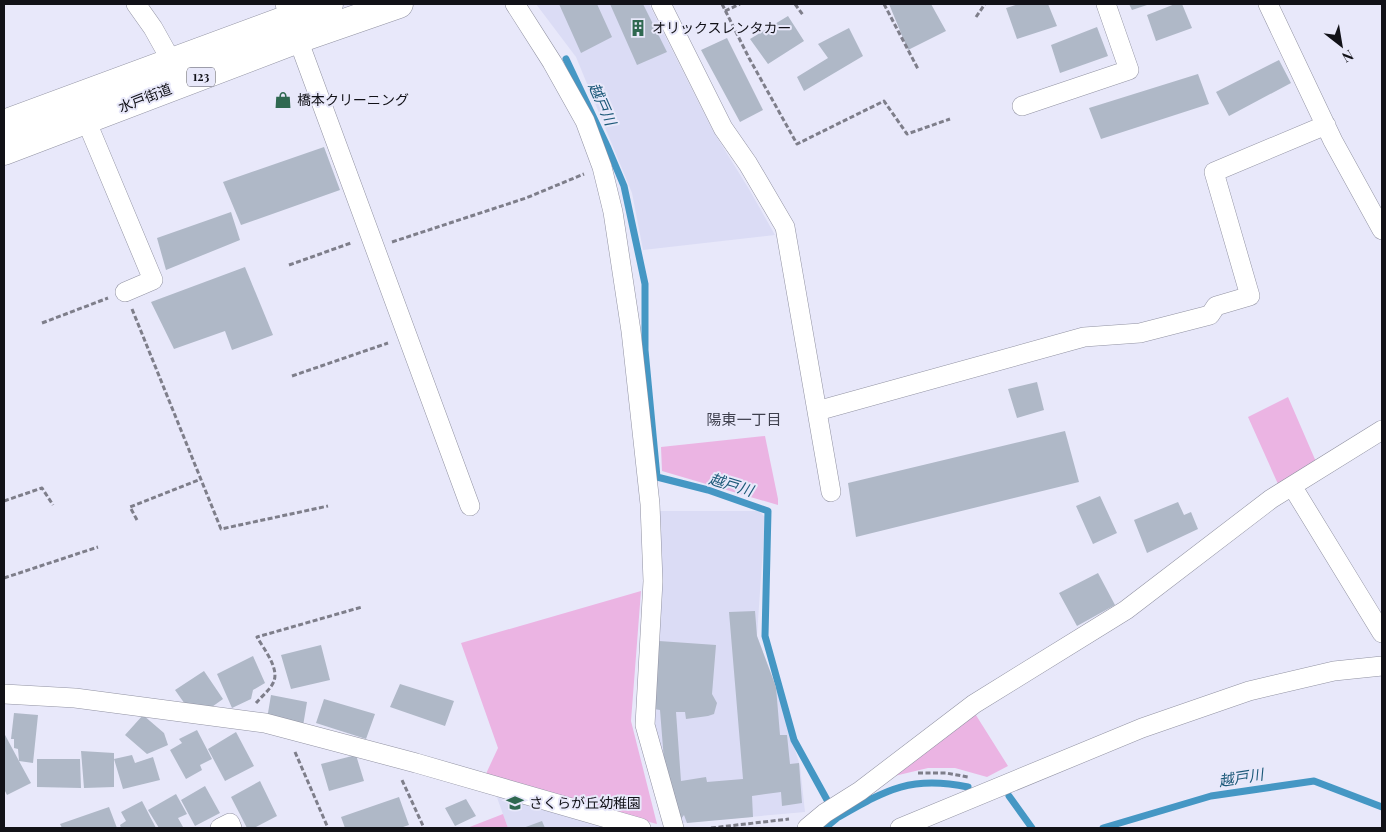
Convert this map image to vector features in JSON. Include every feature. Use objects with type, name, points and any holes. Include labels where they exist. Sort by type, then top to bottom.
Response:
[{"type":"highway","name":"水戸街道","points":[[4,151],[86,120],[178,72],[329,4]]},
{"type":"highway","name":"水戸街道","points":[[291,20],[399,4]]},
{"type":"highway","name":"水戸街道","points":[[4,124],[178,72]]},
{"type":"street","points":[[136,4],[178,72]]},
{"type":"street","points":[[515,4],[552,62],[584,121],[602,167],[613,212],[631,332],[650,504],[653,581],[645,725],[674,828]]},
{"type":"street","points":[[661,4],[723,128],[748,164],[785,227],[831,492]]},
{"type":"street","points":[[1022,106],[1129,70],[1106,4]]},
{"type":"street","points":[[1273,5],[1326,126],[1382,230]]},
{"type":"street","points":[[291,20],[470,506]]},
{"type":"street","points":[[86,120],[153,280],[125,292]]},
{"type":"street","points":[[817,411],[1084,337],[1140,333],[1210,315],[1216,306],[1250,296],[1214,172],[1326,126]]},
{"type":"street","points":[[815,821],[849,798],[974,704],[1126,610],[1264,505],[1382,430]]},
{"type":"street","points":[[1292,486],[1382,633]]},
{"type":"street","points":[[900,828],[1142,728],[1249,691],[1334,671],[1382,666]]},
{"type":"street","points":[[4,694],[75,698],[265,723],[641,828]]},
{"type":"street","points":[[220,828],[230,823],[232,828]]},
{"type":"path","points":[[722,4],[758,75],[797,144],[884,101],[907,134],[950,119]]},
{"type":"path","points":[[725,11],[740,4]]},
{"type":"path","points":[[795,4],[803,16]]},
{"type":"path","points":[[884,4],[918,70]]},
{"type":"path","points":[[976,17],[985,4]]},
{"type":"path","points":[[289,265],[526,198],[602,167]]},
{"type":"path","points":[[42,323],[125,292],[221,529],[328,506]]},
{"type":"path","points":[[292,376],[408,336]]},
{"type":"path","points":[[137,520],[130,507],[201,479]]},
{"type":"path","points":[[4,501],[42,488],[53,505]]},
{"type":"path","points":[[4,578],[98,547]]},
{"type":"path","points":[[240,720],[271,686],[276,674],[257,637],[362,607]]},
{"type":"path","points":[[285,728],[328,828]]},
{"type":"path","points":[[391,757],[424,828]]},
{"type":"path","points":[[914,774],[922,772],[946,773],[1000,787]]},
{"type":"path","points":[[710,828],[806,817],[815,821]]},
{"type":"shaded area","points":[[536,4],[649,4],[713,131],[775,235],[643,250],[632,193],[576,57]]},
{"type":"shaded area","points":[[1288,397],[1317,464],[1278,484],[1248,417]]},
{"type":"shaded area","points":[[765,436],[778,505],[662,471],[661,447]]},
{"type":"shaded area","points":[[660,511],[759,511],[765,517],[757,636],[776,687],[800,766],[805,812],[682,823],[649,722],[659,607]]},
{"type":"shaded area","points":[[641,591],[631,721],[657,824],[484,778],[498,748],[461,643]]},
{"type":"shaded area","points":[[974,712],[1008,766],[987,777],[955,768],[928,768],[886,778]]},
{"type":"shaded area","name":"さくらが丘幼稚園","points":[[495,792],[617,828],[508,828]]},
{"type":"shaded area","points":[[503,814],[508,828],[467,828]]},
{"type":"building","points":[[559,4],[597,4],[612,37],[581,53]]},
{"type":"building","name":"オリックスレンタカー","points":[[610,4],[643,4],[667,52],[637,65]]},
{"type":"building","points":[[889,4],[931,4],[946,31],[908,50]]},
{"type":"building","points":[[1019,4],[1048,4],[1057,26],[1017,39],[1006,8]]},
{"type":"building","points":[[1129,4],[1150,4],[1132,10]]},
{"type":"building","points":[[1175,4],[1182,4],[1192,28],[1156,41],[1147,15]]},
{"type":"building","points":[[788,16],[804,41],[768,64],[750,39]]},
{"type":"building","points":[[1097,27],[1108,56],[1060,73],[1051,45]]},
{"type":"building","points":[[849,28],[863,56],[804,91],[797,77],[828,58],[818,44]]},
{"type":"building","points":[[727,38],[763,110],[740,122],[701,50]]},
{"type":"building","points":[[1279,60],[1291,83],[1229,116],[1216,92]]},
{"type":"building","points":[[1198,74],[1209,104],[1101,139],[1089,108]]},
{"type":"building","points":[[324,147],[340,190],[241,225],[223,182]]},
{"type":"building","points":[[231,212],[240,240],[166,270],[157,238]]},
{"type":"building","points":[[245,267],[273,335],[232,350],[225,331],[174,349],[151,302]]},
{"type":"building","points":[[1037,382],[1044,410],[1017,418],[1008,389]]},
{"type":"building","points":[[1065,431],[1079,482],[856,537],[848,483]]},
{"type":"building","points":[[1100,496],[1117,533],[1093,544],[1076,506]]},
{"type":"building","points":[[1178,502],[1184,515],[1191,512],[1198,529],[1147,553],[1134,520]]},
{"type":"building","points":[[1098,573],[1115,605],[1077,626],[1059,593]]},
{"type":"building","points":[[755,611],[757,636],[776,687],[780,735],[787,735],[790,764],[799,763],[802,803],[782,806],[781,792],[752,796],[753,817],[687,823],[684,815],[674,828],[663,828],[677,810],[665,773],[660,710],[654,709],[659,641],[716,645],[712,694],[717,703],[714,714],[686,719],[685,712],[676,712],[681,781],[706,777],[707,782],[743,779],[729,612]]},
{"type":"building","points":[[321,645],[330,680],[291,689],[281,655]]},
{"type":"building","points":[[253,656],[265,683],[253,690],[251,699],[232,708],[217,674]]},
{"type":"building","points":[[204,671],[223,699],[209,709],[187,707],[175,690]]},
{"type":"building","points":[[400,684],[454,701],[445,726],[390,707]]},
{"type":"building","points":[[271,695],[307,702],[303,726],[267,719]]},
{"type":"building","points":[[324,699],[375,714],[366,739],[316,723]]},
{"type":"building","points":[[14,713],[38,715],[33,763],[19,761],[18,749],[14,748],[14,739],[11,739]]},
{"type":"building","points":[[143,715],[164,733],[168,745],[147,754],[125,735]]},
{"type":"building","points":[[197,730],[212,759],[200,765],[202,770],[186,779],[170,750],[182,743],[179,739]]},
{"type":"building","points":[[236,732],[254,766],[225,781],[208,749]]},
{"type":"building","points":[[4,733],[31,783],[7,795],[4,789]]},
{"type":"building","points":[[81,751],[114,753],[114,787],[84,788]]},
{"type":"building","points":[[132,755],[135,763],[153,757],[160,780],[123,789],[114,759]]},
{"type":"building","points":[[356,755],[364,781],[329,791],[321,764]]},
{"type":"building","points":[[37,759],[80,759],[81,788],[37,787]]},
{"type":"building","points":[[260,781],[277,816],[254,828],[247,828],[231,797]]},
{"type":"building","points":[[205,786],[220,813],[195,826],[181,800]]},
{"type":"building","points":[[176,794],[187,814],[178,818],[183,827],[159,828],[148,810]]},
{"type":"building","points":[[399,797],[409,825],[400,828],[345,828],[341,817]]},
{"type":"building","points":[[466,799],[476,816],[455,826],[445,808]]},
{"type":"building","points":[[142,801],[156,828],[121,828],[120,825],[126,821],[121,812]]},
{"type":"building","points":[[109,807],[117,828],[62,828],[60,824]]},
{"type":"building","points":[[542,821],[545,828],[523,828]]},
{"type":"waterway","name":"越戸川","points":[[566,59],[624,186],[645,284],[645,350],[657,477],[708,490],[768,511],[765,636],[794,740],[837,818],[885,793],[914,784],[930,783],[968,787]]},
{"type":"waterway","name":"越戸川","points":[[1103,828],[1211,796],[1314,781],[1382,807]]},
{"type":"waterway","name":"越戸川","points":[[1009,796],[1032,828]]},
{"type":"waterway","points":[[825,828],[837,818]]},
{"type":"place","name":"オリックスレンタカー","points":[[638,28]]},
{"type":"place","name":"橋本クリーニング","points":[[283,100]]},
{"type":"place","name":"さくらが丘幼稚園","points":[[515,803]]},
{"type":"district","name":"陽東一丁目","points":[[744,420]]}]
